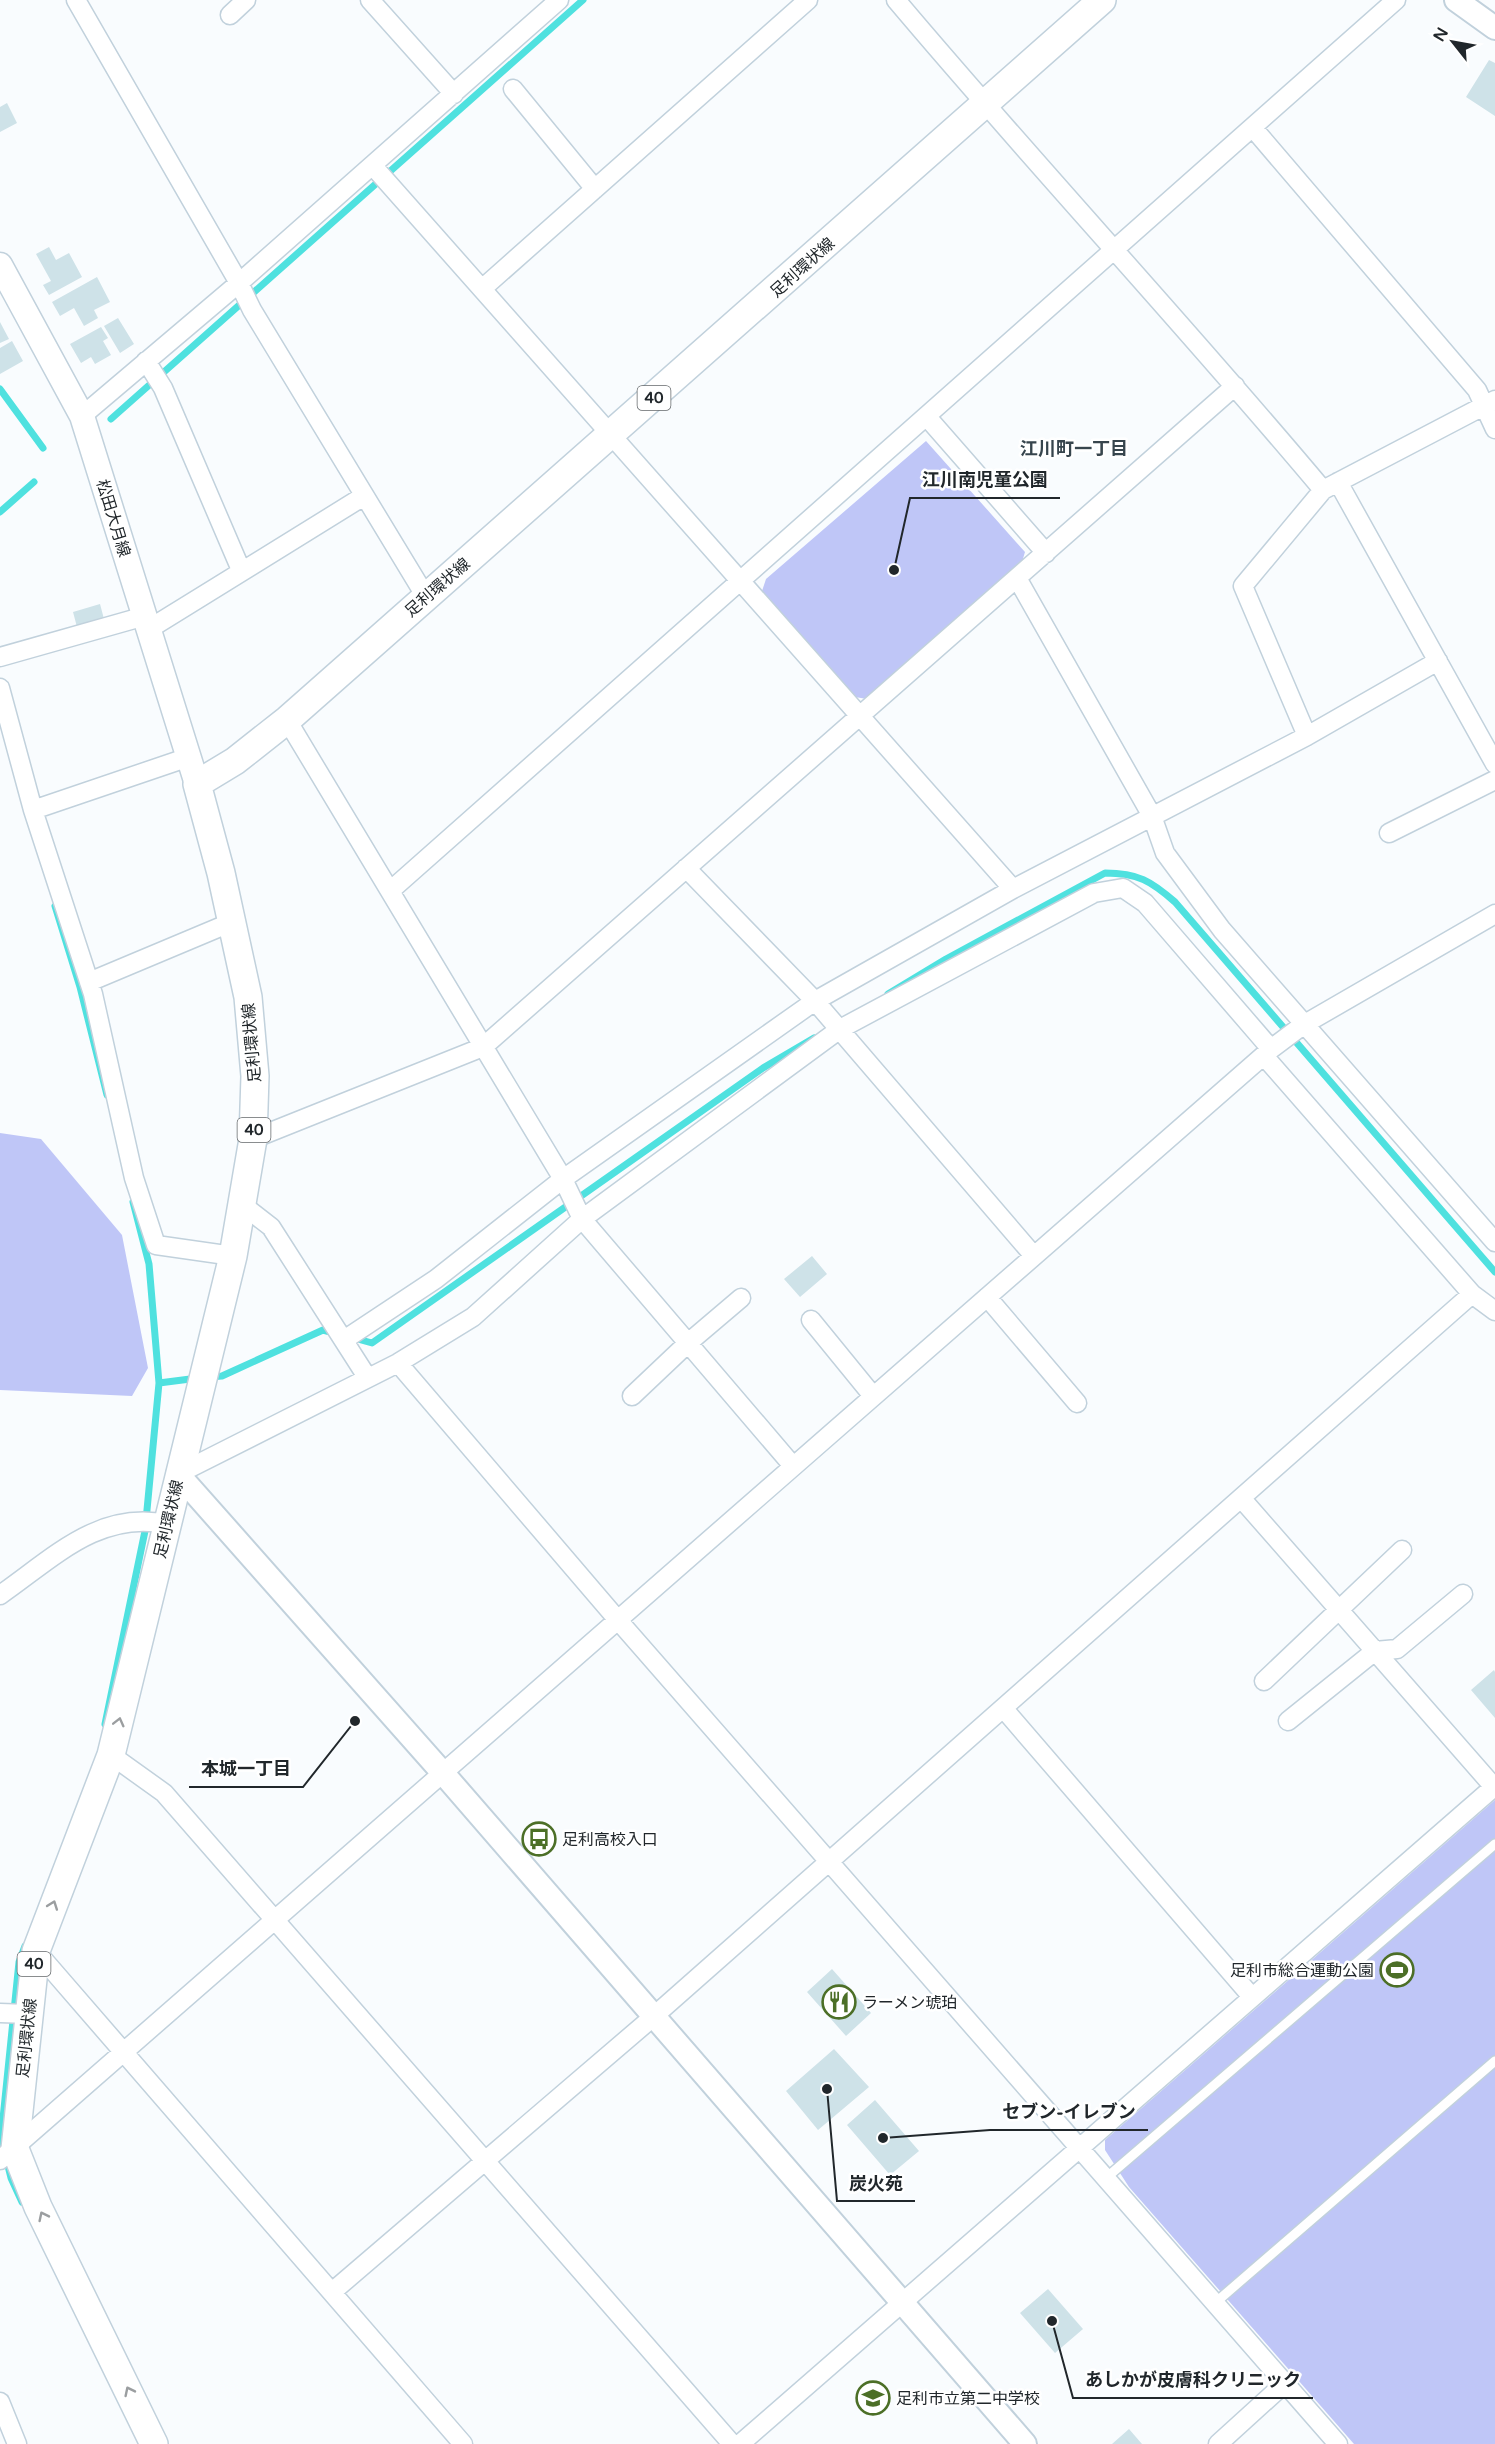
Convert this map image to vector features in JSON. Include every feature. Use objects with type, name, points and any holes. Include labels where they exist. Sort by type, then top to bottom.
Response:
[{"type":"main road","name":"足利環状線","points":[[154,2444],[38,2207],[8,2155],[13,2013],[111,1755],[153,1521],[178,1474],[244,1206],[253,1139],[255,1076],[248,997],[232,922],[197,784],[235,761],[287,720],[985,105],[1097,2]]},
{"type":"main road","name":"松田大月線","points":[[0,266],[82,416],[197,784]]},
{"type":"street","points":[[76,0],[252,310],[426,597]]},
{"type":"street","points":[[230,15],[246,0]]},
{"type":"street","points":[[370,0],[454,94]]},
{"type":"street","points":[[82,416],[154,374],[240,286],[380,174],[454,94],[559,0]]},
{"type":"street","points":[[483,288],[808,0]]},
{"type":"street","points":[[896,0],[1114,252],[1331,486],[1438,661],[1495,764]]},
{"type":"street","points":[[390,891],[1396,0]]},
{"type":"street","points":[[1456,0],[1495,28]]},
{"type":"street","points":[[513,89],[596,189]]},
{"type":"street","points":[[1253,128],[1490,404],[1495,429]]},
{"type":"street","points":[[380,174],[1013,889]]},
{"type":"street","points":[[154,374],[241,570]]},
{"type":"street","points":[[253,1139],[483,1047],[1236,386]]},
{"type":"street","points":[[1307,736],[1243,586],[1331,486],[1490,404]]},
{"type":"street","points":[[927,417],[1046,553]]},
{"type":"street","points":[[0,657],[147,623],[364,496]]},
{"type":"street","points":[[1017,578],[1152,816],[1165,853],[1222,930],[1303,1026],[1495,1242]]},
{"type":"street","points":[[344,1340],[436,1279],[563,1179],[815,1001],[1013,889],[1307,736],[1438,661]]},
{"type":"street","points":[[0,688],[33,810],[89,982],[134,1178],[156,1245],[233,1256]]},
{"type":"street","points":[[287,720],[563,1179],[582,1219],[793,1466]]},
{"type":"street","points":[[33,810],[189,757]]},
{"type":"street","points":[[1389,833],[1495,780]]},
{"type":"street","points":[[686,868],[815,1001],[1034,1256]]},
{"type":"street","points":[[1025,2444],[442,1772],[178,1474],[398,1363],[473,1317],[582,1219],[840,1029],[1067,905],[1094,893],[1123,888],[1145,903],[1267,1053],[1472,1294],[1495,1311]]},
{"type":"street","points":[[8,2155],[442,1772],[1267,1053],[1303,1026],[1495,914]]},
{"type":"street","points":[[89,982],[232,922]]},
{"type":"street","points":[[244,1206],[272,1227],[367,1377]]},
{"type":"street","points":[[332,2292],[829,1862],[1472,1294]]},
{"type":"street","points":[[987,1297],[1077,1403]]},
{"type":"street","points":[[632,1396],[688,1342],[741,1298]]},
{"type":"street","points":[[811,1320],[873,1396]]},
{"type":"street","points":[[398,1363],[617,1619],[1338,2444]]},
{"type":"street","points":[[740,2444],[1495,1786],[1241,1498]]},
{"type":"street","points":[[0,1594],[92,1532],[112,1524],[153,1521]]},
{"type":"street","points":[[1264,1681],[1402,1550]]},
{"type":"street","points":[[1288,1721],[1375,1651],[1397,1649],[1463,1594]]},
{"type":"street","points":[[1003,1708],[1252,1998]]},
{"type":"street","points":[[111,1755],[164,1793],[732,2444]]},
{"type":"street","points":[[36,1951],[463,2444]]},
{"type":"street","points":[[1218,2444],[1284,2384]]},
{"type":"street","points":[[0,2402],[17,2444]]},
{"type":"lane","points":[[1106,2178],[1495,1844]]},
{"type":"lane","points":[[1215,2303],[1495,2061]]},
{"type":"shaded area","points":[[926,441],[1025,552],[1022,562],[867,699],[855,697],[762,591],[766,579]]},
{"type":"shaded area","points":[[0,1133],[41,1139],[122,1235],[148,1368],[132,1396],[0,1390]]},
{"type":"shaded area","name":"足利市総合運動公園","points":[[1495,1800],[1495,2444],[1354,2444],[1129,2187],[1105,2150],[1105,2140]]},
{"type":"building","points":[[1489,60],[1495,63],[1495,116],[1466,97]]},
{"type":"building","points":[[7,103],[17,123],[0,132],[0,107]]},
{"type":"building","points":[[49,247],[56,260],[69,253],[82,277],[49,295],[43,285],[51,281],[36,254]]},
{"type":"building","points":[[97,277],[110,302],[94,310],[98,318],[84,326],[74,308],[60,316],[52,302]]},
{"type":"building","points":[[118,318],[134,344],[120,353],[104,326]]},
{"type":"building","points":[[0,322],[9,339],[0,343]]},
{"type":"building","points":[[101,327],[108,338],[103,341],[111,355],[95,364],[91,357],[81,363],[70,344]]},
{"type":"building","points":[[12,341],[23,361],[0,374],[0,348]]},
{"type":"building","points":[[100,604],[104,619],[77,627],[73,612]]},
{"type":"building","points":[[812,1256],[827,1274],[800,1297],[784,1279]]},
{"type":"building","points":[[1494,1670],[1495,1672],[1495,1718],[1471,1690]]},
{"type":"building","name":"ラーメン琥珀","points":[[832,1969],[871,2013],[846,2036],[807,1992]]},
{"type":"building","points":[[834,2049],[869,2087],[818,2130],[786,2091]]},
{"type":"building","points":[[875,2100],[919,2151],[890,2175],[847,2125]]},
{"type":"building","points":[[1048,2289],[1083,2329],[1055,2353],[1020,2313]]},
{"type":"building","points":[[1129,2429],[1142,2444],[1112,2444]]},
{"type":"waterway","points":[[111,419],[583,0]]},
{"type":"waterway","points":[[0,389],[43,448]]},
{"type":"waterway","points":[[0,512],[34,482]]},
{"type":"waterway","points":[[888,994],[946,959],[1105,873],[1116,873],[1143,880],[1175,902],[1495,1272]]},
{"type":"waterway","points":[[55,906],[80,987],[107,1095]]},
{"type":"waterway","points":[[354,1338],[372,1343],[763,1068],[814,1038]]},
{"type":"waterway","points":[[105,1724],[145,1531],[159,1383],[149,1264],[133,1202]]},
{"type":"waterway","points":[[209,1377],[222,1376],[323,1330],[334,1333]]},
{"type":"waterway","points":[[159,1383],[198,1378]]},
{"type":"waterway","points":[[4,2151],[1,2138],[19,1962],[25,1946]]},
{"type":"waterway","points":[[7,2162],[11,2178],[22,2202]]},
{"type":"place","name":"江川南児童公園","points":[[894,570]]},
{"type":"place","name":"本城一丁目","points":[[355,1721]]},
{"type":"place","name":"足利高校入口","points":[[539,1839]]},
{"type":"place","name":"足利市総合運動公園","points":[[1397,1970]]},
{"type":"place","name":"ラーメン琥珀","points":[[839,2002]]},
{"type":"place","name":"炭火苑","points":[[827,2089]]},
{"type":"place","name":"セブン-イレブン","points":[[883,2138]]},
{"type":"place","name":"あしかが皮膚科クリニック","points":[[1052,2321]]},
{"type":"place","name":"足利市立第二中学校","points":[[873,2398]]},
{"type":"district","name":"江川町一丁目","points":[[1074,449]]}]
